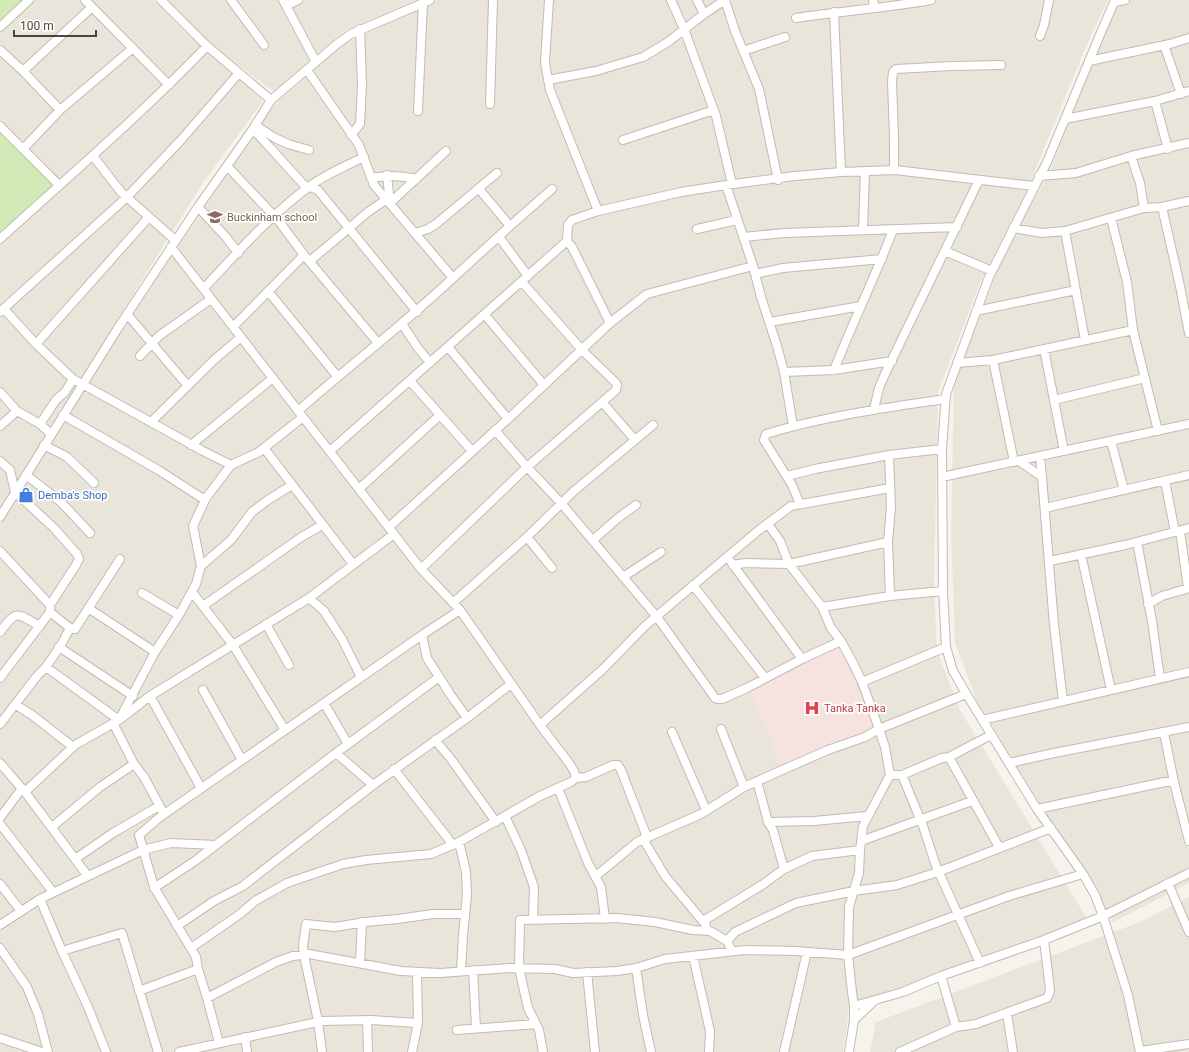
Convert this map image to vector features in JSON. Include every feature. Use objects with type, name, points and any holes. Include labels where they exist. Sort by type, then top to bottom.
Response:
[{"type":"street","points":[[0,27],[29,0]]},
{"type":"street","points":[[85,0],[169,85]]},
{"type":"street","points":[[161,0],[207,46],[271,100]]},
{"type":"street","points":[[231,0],[264,46]]},
{"type":"street","points":[[298,0],[284,3],[316,62]]},
{"type":"street","points":[[490,104],[493,0]]},
{"type":"street","points":[[549,0],[545,63],[550,90],[598,211]]},
{"type":"street","points":[[671,0],[684,29],[714,110],[737,220],[753,266],[784,372],[793,426]]},
{"type":"street","points":[[697,0],[704,14]]},
{"type":"street","points":[[548,80],[596,71],[643,57],[668,42],[725,0],[735,31],[759,89],[778,180]]},
{"type":"street","points":[[796,18],[874,4],[931,0]]},
{"type":"street","points":[[1040,36],[1044,25],[1049,0]]},
{"type":"street","points":[[1125,0],[1115,1],[1040,176],[992,271],[976,311],[945,399],[942,478],[943,591],[946,647],[954,671],[966,694],[1037,809],[1083,874],[1095,896],[1103,916],[1128,995],[1140,1052],[1189,1044]]},
{"type":"street","points":[[0,517],[127,314],[271,100],[351,34],[426,2],[418,111]]},
{"type":"street","points":[[23,71],[92,7]]},
{"type":"street","points":[[834,12],[841,172]]},
{"type":"street","points":[[351,135],[360,124],[362,85],[360,30]]},
{"type":"street","points":[[743,51],[785,37]]},
{"type":"street","points":[[1089,61],[1164,45],[1189,38]]},
{"type":"street","points":[[1164,45],[1180,94]]},
{"type":"street","points":[[0,239],[93,156],[169,85],[207,46]]},
{"type":"street","points":[[23,149],[60,110],[133,48]]},
{"type":"street","points":[[0,50],[23,71],[60,110]]},
{"type":"street","points":[[894,170],[892,82],[893,72],[896,69],[1001,65]]},
{"type":"street","points":[[307,70],[359,145],[374,185],[453,278]]},
{"type":"street","points":[[231,465],[191,445],[73,379],[2,311],[127,197],[181,140],[239,73]]},
{"type":"street","points":[[1065,120],[1155,101],[1189,91]]},
{"type":"street","points":[[1155,101],[1168,148]]},
{"type":"street","points":[[623,140],[714,110]]},
{"type":"street","points":[[0,126],[59,185]]},
{"type":"street","points":[[254,127],[288,144],[309,150]]},
{"type":"street","points":[[254,127],[304,185],[318,190],[417,312]]},
{"type":"street","points":[[1040,176],[1076,173],[1131,156],[1189,143]]},
{"type":"street","points":[[233,327],[268,291],[307,258],[350,229],[368,212],[388,201],[416,179],[446,151]]},
{"type":"street","points":[[93,156],[127,197],[150,217],[173,244],[211,299],[359,489],[422,569],[460,610],[540,725],[569,763],[576,778]]},
{"type":"street","points":[[1131,156],[1140,183],[1144,208]]},
{"type":"street","points":[[204,288],[274,216],[309,187],[364,157]]},
{"type":"street","points":[[227,166],[274,216],[378,343]]},
{"type":"street","points":[[610,323],[572,247],[567,241],[568,225],[572,220],[598,211],[681,192],[778,180],[795,176],[841,172],[894,170],[1034,186]]},
{"type":"street","points":[[863,230],[865,171]]},
{"type":"street","points":[[415,233],[422,232],[436,224],[497,173]]},
{"type":"street","points":[[371,178],[386,175],[403,176],[416,179]]},
{"type":"street","points":[[386,175],[388,201]]},
{"type":"street","points":[[874,409],[879,388],[979,180]]},
{"type":"street","points":[[479,189],[510,226]]},
{"type":"street","points":[[116,722],[133,696],[155,652],[179,615],[201,572],[202,566],[193,526],[205,500],[231,465],[264,448],[301,414],[337,376],[417,312],[552,189]]},
{"type":"street","points":[[1013,228],[1042,233],[1065,232],[1144,208],[1162,207],[1189,201]]},
{"type":"street","points":[[198,207],[226,237],[238,253]]},
{"type":"street","points":[[1162,207],[1187,314],[1189,333]]},
{"type":"street","points":[[36,344],[150,217]]},
{"type":"street","points":[[1111,218],[1126,282],[1133,330],[1158,431]]},
{"type":"street","points":[[697,229],[737,220]]},
{"type":"street","points":[[743,237],[784,233],[893,230],[957,226]]},
{"type":"street","points":[[834,370],[893,230]]},
{"type":"street","points":[[1065,232],[1085,340]]},
{"type":"street","points":[[499,237],[528,276]]},
{"type":"street","points":[[330,451],[567,241]]},
{"type":"street","points":[[945,250],[992,271]]},
{"type":"street","points":[[755,274],[783,268],[882,259]]},
{"type":"street","points":[[0,818],[24,790],[73,747],[116,722],[150,696],[309,598],[353,564],[392,530],[495,430],[610,323],[647,294],[753,266]]},
{"type":"street","points":[[422,569],[527,467],[616,390],[617,385],[595,361],[582,350],[522,282]]},
{"type":"street","points":[[976,311],[1076,290]]},
{"type":"street","points":[[268,291],[337,376]]},
{"type":"street","points":[[140,356],[159,336],[211,299]]},
{"type":"street","points":[[770,322],[861,306]]},
{"type":"street","points":[[127,314],[188,386]]},
{"type":"street","points":[[485,315],[544,385]]},
{"type":"street","points":[[402,324],[430,363]]},
{"type":"street","points":[[957,364],[993,360],[1133,330]]},
{"type":"street","points":[[151,422],[214,360],[241,337]]},
{"type":"street","points":[[448,347],[508,419]]},
{"type":"street","points":[[1044,349],[1064,451]]},
{"type":"street","points":[[993,360],[1016,462],[1042,477]]},
{"type":"street","points":[[784,372],[834,370],[892,361]]},
{"type":"street","points":[[191,445],[273,378]]},
{"type":"street","points":[[1054,400],[1145,378]]},
{"type":"street","points":[[40,424],[56,400],[65,392],[73,379]]},
{"type":"street","points":[[410,381],[472,452]]},
{"type":"street","points":[[0,392],[17,411],[40,424],[51,434]]},
{"type":"street","points":[[800,504],[787,476],[764,440],[766,434],[793,426],[874,409],[945,399]]},
{"type":"street","points":[[602,402],[635,440]]},
{"type":"street","points":[[0,426],[17,411]]},
{"type":"street","points":[[63,415],[160,471],[205,500]]},
{"type":"street","points":[[359,489],[440,415]]},
{"type":"street","points":[[942,478],[1189,424]]},
{"type":"street","points":[[453,603],[561,503],[653,425]]},
{"type":"street","points":[[495,430],[561,503],[624,577],[657,617],[715,698],[718,700],[747,688],[802,659],[841,642]]},
{"type":"street","points":[[1112,441],[1124,490]]},
{"type":"street","points":[[44,445],[67,457],[94,483]]},
{"type":"street","points":[[264,448],[353,564]]},
{"type":"street","points":[[787,476],[888,454],[942,449]]},
{"type":"street","points":[[888,454],[891,507],[888,542],[890,596]]},
{"type":"street","points":[[1040,456],[1050,561],[1054,624],[1063,701]]},
{"type":"street","points":[[0,461],[10,470],[15,492],[54,528],[77,554],[79,559],[40,626],[0,678]]},
{"type":"street","points":[[26,475],[61,502],[90,533]]},
{"type":"street","points":[[1045,508],[1189,475]]},
{"type":"street","points":[[1148,604],[1162,596],[1189,588],[1165,481]]},
{"type":"street","points":[[202,566],[231,540],[252,512],[292,485]]},
{"type":"street","points":[[540,725],[602,669],[634,636],[759,530],[790,506],[890,488]]},
{"type":"street","points":[[592,540],[636,505]]},
{"type":"street","points":[[768,524],[780,541],[789,564],[822,607],[830,628],[841,642],[855,667],[880,730],[890,775],[863,826],[860,846],[859,873],[848,907],[848,955],[854,1006],[854,1020],[849,1052]]},
{"type":"street","points":[[203,606],[300,538],[322,525]]},
{"type":"street","points":[[1050,561],[1137,542],[1189,528]]},
{"type":"street","points":[[526,537],[552,568]]},
{"type":"street","points":[[733,565],[744,563],[789,564],[888,542]]},
{"type":"street","points":[[1137,542],[1160,678]]},
{"type":"street","points":[[0,551],[50,608],[70,628],[75,629],[120,559]]},
{"type":"street","points":[[624,577],[661,552]]},
{"type":"street","points":[[1081,554],[1111,690]]},
{"type":"street","points":[[727,557],[802,659]]},
{"type":"street","points":[[693,585],[765,678]]},
{"type":"street","points":[[822,607],[890,596],[943,591]]},
{"type":"street","points":[[192,592],[233,645],[285,730]]},
{"type":"street","points":[[142,593],[158,604],[179,615]]},
{"type":"street","points":[[309,598],[324,611],[342,639],[361,677]]},
{"type":"street","points":[[88,608],[155,652]]},
{"type":"street","points":[[219,1043],[196,957],[154,888],[139,835],[164,814],[201,788],[460,610]]},
{"type":"street","points":[[0,632],[11,617],[19,614],[40,626]]},
{"type":"street","points":[[266,624],[289,665]]},
{"type":"street","points":[[0,724],[37,676],[46,667],[70,628]]},
{"type":"street","points":[[422,635],[427,658],[438,677],[467,718]]},
{"type":"street","points":[[59,647],[133,696]]},
{"type":"street","points":[[862,682],[946,647]]},
{"type":"street","points":[[46,667],[116,722],[134,764],[144,777],[164,814]]},
{"type":"street","points":[[982,720],[1189,672]]},
{"type":"street","points":[[154,888],[195,861],[438,677]]},
{"type":"street","points":[[177,926],[214,901],[243,886],[372,785],[467,718],[511,684]]},
{"type":"street","points":[[203,690],[242,760]]},
{"type":"street","points":[[596,876],[637,842],[701,814],[744,787],[828,750],[865,737],[966,694]]},
{"type":"street","points":[[150,696],[201,788]]},
{"type":"street","points":[[324,703],[348,744]]},
{"type":"street","points":[[16,704],[32,714],[73,747]]},
{"type":"street","points":[[1009,763],[1189,727]]},
{"type":"street","points":[[721,729],[744,787]]},
{"type":"street","points":[[672,732],[706,810]]},
{"type":"street","points":[[1164,733],[1174,782],[1189,841]]},
{"type":"street","points":[[890,775],[902,775],[942,758],[949,757],[991,735]]},
{"type":"street","points":[[435,740],[496,822]]},
{"type":"street","points":[[336,753],[372,785]]},
{"type":"street","points":[[949,757],[972,801],[999,847]]},
{"type":"street","points":[[0,763],[24,790],[87,875]]},
{"type":"street","points":[[52,827],[100,787],[134,764]]},
{"type":"street","points":[[191,948],[240,914],[255,901],[286,884],[344,864],[366,860],[431,854],[456,843],[496,822],[540,796],[571,782],[576,778],[586,777],[613,765],[618,765],[631,796],[645,838],[665,876],[704,921],[710,931]]},
{"type":"street","points":[[394,769],[456,843],[466,872],[467,895],[461,971]]},
{"type":"street","points":[[902,775],[920,820],[938,872],[980,963]]},
{"type":"street","points":[[757,781],[768,822],[773,830],[784,869]]},
{"type":"street","points":[[1037,809],[1165,782],[1174,782]]},
{"type":"street","points":[[558,788],[588,863],[601,887],[605,918]]},
{"type":"street","points":[[704,921],[762,885],[784,869],[812,856],[860,846],[920,820],[972,801]]},
{"type":"street","points":[[75,859],[113,833],[159,806]]},
{"type":"street","points":[[505,816],[521,850],[534,888],[533,919]]},
{"type":"street","points":[[768,822],[814,821],[867,816]]},
{"type":"street","points":[[0,824],[53,892]]},
{"type":"street","points":[[727,941],[735,932],[796,903],[854,891],[897,885],[938,872],[1051,828]]},
{"type":"street","points":[[0,925],[53,892],[143,850],[171,843],[216,845]]},
{"type":"street","points":[[854,1006],[903,992],[941,976],[1044,940],[1103,916],[1189,872]]},
{"type":"street","points":[[207,998],[276,962],[293,956],[309,954],[401,971],[440,973],[519,968],[555,969],[573,973],[617,971],[636,968],[665,959],[745,950],[848,955],[958,916],[1009,896],[1083,874]]},
{"type":"street","points":[[1168,883],[1189,932]]},
{"type":"street","points":[[0,884],[20,912]]},
{"type":"street","points":[[40,899],[88,1007],[106,1052]]},
{"type":"street","points":[[322,1052],[318,1021],[304,955],[303,946],[306,924],[335,926],[434,914],[465,914]]},
{"type":"street","points":[[543,1052],[539,1030],[528,1008],[519,968],[520,920],[617,918],[655,922],[693,930],[710,931],[727,941],[732,951]]},
{"type":"street","points":[[360,963],[362,922]]},
{"type":"street","points":[[62,951],[122,933],[158,1052]]},
{"type":"street","points":[[900,1052],[956,1027],[976,1024],[1007,1014],[1047,998],[1050,990],[1044,940]]},
{"type":"street","points":[[0,948],[27,987],[38,1014],[48,1052]]},
{"type":"street","points":[[784,1052],[807,952]]},
{"type":"street","points":[[693,956],[710,1031],[709,1052]]},
{"type":"street","points":[[636,968],[643,1015],[652,1052]]},
{"type":"street","points":[[139,990],[198,969]]},
{"type":"street","points":[[473,970],[476,1028]]},
{"type":"street","points":[[412,1052],[418,1023],[417,972]]},
{"type":"street","points":[[587,972],[595,1052]]},
{"type":"street","points":[[941,976],[956,1027]]},
{"type":"street","points":[[854,1020],[875,1000]]},
{"type":"street","points":[[1007,1014],[1013,1052]]},
{"type":"street","points":[[367,1020],[368,1052]]},
{"type":"street","points":[[179,1052],[318,1021],[367,1020],[418,1023]]},
{"type":"street","points":[[457,1030],[536,1024]]},
{"type":"street","points":[[245,1037],[247,1052]]},
{"type":"street","points":[[0,1038],[42,1052]]},
{"type":"shaded area","points":[[0,0],[154,0],[182,30],[263,101],[204,181],[0,508]]},
{"type":"shaded area","points":[[166,0],[416,0],[344,31],[273,91],[217,49]]},
{"type":"shaded area","points":[[438,0],[1108,0],[1087,44],[1028,188],[981,281],[938,392],[934,585],[937,651],[960,710],[1091,925],[850,1004],[843,1052],[0,1052],[0,524],[116,338],[274,105],[346,43]]},
{"type":"shaded area","points":[[1118,0],[1189,0],[1189,883],[1113,922],[977,701],[955,643],[951,530],[954,383],[1005,251],[1050,171],[1103,32]]},
{"type":"shaded area","name":"Tanka Tanka","points":[[839,647],[874,726],[869,734],[781,764],[750,690]]},
{"type":"shaded area","points":[[1189,897],[1189,1052],[870,1052],[876,1022],[1140,922]]},
{"type":"green space","points":[[0,0],[30,0],[0,28]]},
{"type":"green space","points":[[0,131],[55,186],[0,237]]},
{"type":"place","name":"Buckinham school","points":[[215,217]]},
{"type":"place","name":"Demba's Shop","points":[[26,495]]},
{"type":"place","name":"Tanka Tanka","points":[[812,708]]}]
